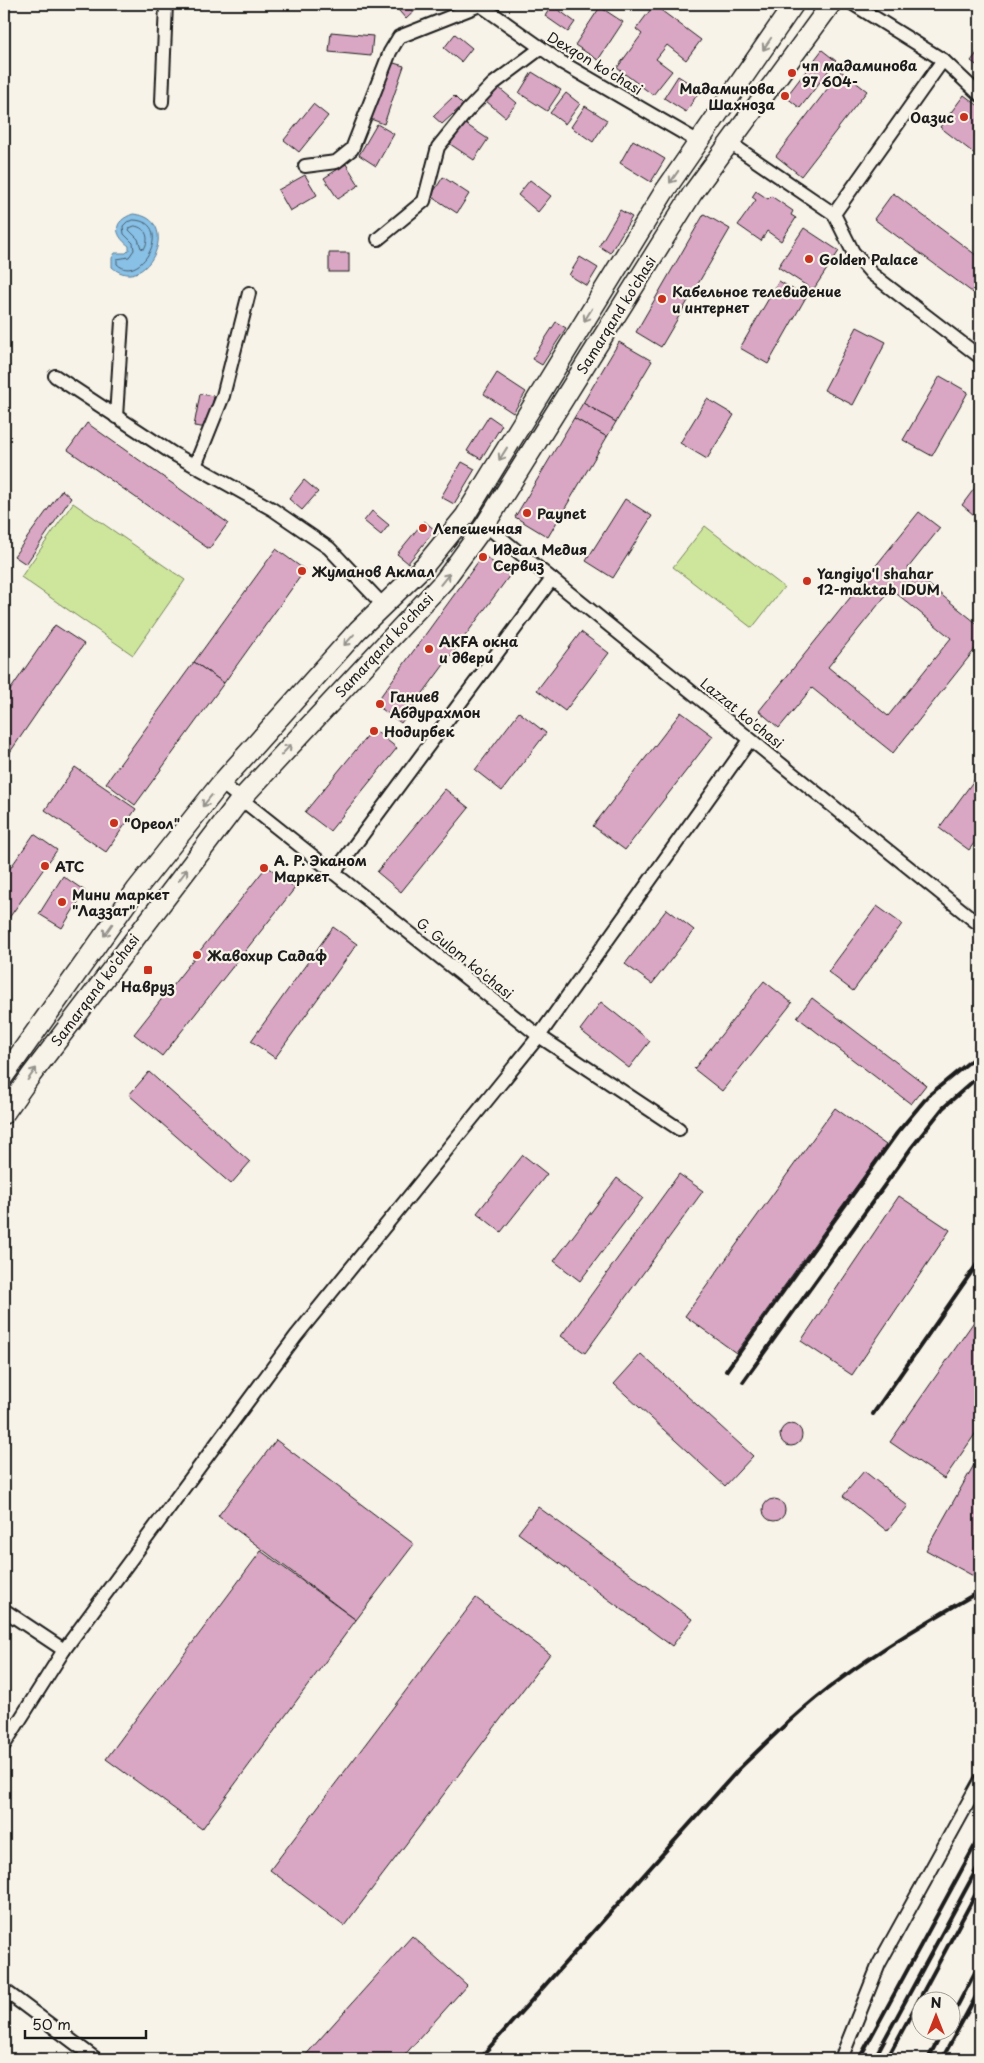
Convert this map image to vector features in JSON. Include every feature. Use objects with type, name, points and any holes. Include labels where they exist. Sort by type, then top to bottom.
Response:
[{"type":"main road","name":"Samarqand ko'chasi","points":[[4,1076],[136,890],[222,783],[358,630],[424,565],[465,516],[664,192],[794,4]]},
{"type":"main road","name":"Samarqand ko'chasi","points":[[4,1114],[38,1066],[241,799],[444,581],[485,525],[692,194],[831,4]]},
{"type":"street","points":[[162,102],[166,4]]},
{"type":"street","points":[[305,166],[336,162],[352,149],[390,52],[399,36],[479,4]]},
{"type":"street","name":"Dexqon ko'chasi","points":[[479,4],[561,62],[699,142]]},
{"type":"street","points":[[853,4],[943,60],[980,95]]},
{"type":"street","points":[[378,239],[424,201],[438,147],[467,111],[493,84],[541,48]]},
{"type":"street","points":[[834,214],[943,60]]},
{"type":"street","points":[[730,143],[834,214],[844,238],[872,274],[980,358]]},
{"type":"street","points":[[195,466],[223,396],[249,294]]},
{"type":"street","points":[[116,416],[122,321]]},
{"type":"street","points":[[55,376],[195,466],[272,509],[329,548],[383,605]]},
{"type":"street","name":"Lazzat ko'chasi","points":[[485,525],[980,924]]},
{"type":"street","points":[[334,873],[552,579]]},
{"type":"street","points":[[4,1745],[64,1650],[296,1336],[539,1036],[750,740]]},
{"type":"street","name":"G. Gulom ko'chasi","points":[[222,783],[539,1036],[679,1129]]},
{"type":"street","points":[[4,1610],[64,1650]]},
{"type":"street","points":[[841,2059],[880,1964],[980,1781]]},
{"type":"street","points":[[4,1990],[96,2059]]},
{"type":"green space","points":[[73,503],[185,580],[133,655],[21,577]]},
{"type":"green space","points":[[705,526],[784,587],[752,628],[673,567]]},
{"type":"water","points":[[133,214],[148,219],[156,228],[158,241],[155,254],[147,265],[137,272],[125,274],[112,267],[112,258],[115,253],[126,253],[129,250],[129,246],[120,237],[118,228],[122,220]]},
{"type":"building","points":[[393,4],[422,4],[406,19]]},
{"type":"building","points":[[552,5],[575,22],[568,32],[545,16]]},
{"type":"building","points":[[654,5],[701,40],[686,60],[667,45],[656,59],[672,71],[653,95],[617,68],[642,34],[636,29]]},
{"type":"building","points":[[600,7],[623,22],[598,60],[575,45]]},
{"type":"building","points":[[331,32],[373,36],[371,56],[329,52]]},
{"type":"building","points":[[455,34],[472,48],[461,62],[444,48]]},
{"type":"building","points":[[980,49],[980,68],[971,61]]},
{"type":"building","points":[[822,50],[836,61],[800,108],[786,97]]},
{"type":"building","points":[[387,61],[404,66],[384,124],[368,118]]},
{"type":"building","points":[[841,71],[867,91],[801,176],[776,156]]},
{"type":"building","points":[[532,72],[561,90],[547,111],[519,93]]},
{"type":"building","points":[[678,76],[700,90],[686,112],[664,98]]},
{"type":"building","points":[[498,87],[517,103],[505,117],[486,101]]},
{"type":"building","points":[[566,93],[580,104],[565,124],[550,113]]},
{"type":"building","name":"Оазис","points":[[964,95],[980,107],[980,158],[940,127]]},
{"type":"building","points":[[454,96],[463,105],[442,124],[433,116]]},
{"type":"building","points":[[313,104],[328,116],[299,152],[284,140]]},
{"type":"building","points":[[585,106],[607,120],[593,142],[571,127]]},
{"type":"building","points":[[464,123],[488,139],[474,160],[450,144]]},
{"type":"building","points":[[377,124],[394,134],[376,166],[359,155]]},
{"type":"building","points":[[633,140],[665,159],[651,182],[620,163]]},
{"type":"building","points":[[346,164],[359,185],[338,199],[324,178]]},
{"type":"building","points":[[305,175],[317,195],[290,211],[278,190]]},
{"type":"building","points":[[443,177],[469,194],[457,213],[431,196]]},
{"type":"building","points":[[530,180],[551,196],[538,212],[518,195]]},
{"type":"building","points":[[756,191],[768,199],[771,196],[793,211],[791,215],[796,218],[781,241],[767,231],[761,241],[738,225],[756,200],[752,197]]},
{"type":"building","points":[[893,193],[980,258],[980,298],[874,219]]},
{"type":"building","points":[[620,210],[632,217],[610,253],[599,246]]},
{"type":"building","points":[[704,214],[730,229],[661,347],[636,332]]},
{"type":"building","name":"Golden Palace","points":[[804,228],[839,251],[813,290],[778,267]]},
{"type":"building","points":[[329,253],[349,253],[349,272],[329,272]]},
{"type":"building","points":[[580,257],[598,268],[587,286],[569,275]]},
{"type":"building","points":[[779,281],[806,297],[768,364],[740,348]]},
{"type":"building","points":[[556,322],[566,328],[542,365],[532,359]]},
{"type":"building","points":[[857,327],[886,342],[853,405],[824,390]]},
{"type":"building","points":[[619,342],[652,361],[616,422],[583,403]]},
{"type":"building","points":[[497,373],[526,392],[513,413],[484,394]]},
{"type":"building","points":[[940,376],[968,392],[932,456],[903,440]]},
{"type":"building","points":[[200,394],[214,396],[208,428],[194,426]]},
{"type":"building","points":[[707,399],[734,415],[707,459],[680,443]]},
{"type":"building","points":[[583,403],[616,422],[607,437],[574,418]]},
{"type":"building","points":[[489,416],[502,425],[481,459],[467,451]]},
{"type":"building","points":[[574,418],[607,437],[548,537],[515,517]]},
{"type":"building","points":[[87,423],[228,523],[209,549],[68,450]]},
{"type":"building","points":[[462,462],[475,469],[454,504],[441,497]]},
{"type":"building","points":[[304,480],[318,492],[302,510],[289,499]]},
{"type":"building","points":[[980,481],[980,520],[962,505]]},
{"type":"building","points":[[62,490],[71,498],[26,564],[14,556]]},
{"type":"building","points":[[625,499],[652,516],[613,578],[586,561]]},
{"type":"building","points":[[372,511],[389,525],[381,535],[364,521]]},
{"type":"building","points":[[919,512],[940,528],[908,568],[980,626],[980,643],[893,753],[812,688],[779,728],[759,711]],"holes":[[[891,589],[951,638],[888,716],[828,667]]]},
{"type":"building","points":[[424,521],[435,530],[408,563],[397,554]]},
{"type":"building","points":[[276,549],[305,570],[224,683],[194,662]]},
{"type":"building","points":[[483,555],[510,575],[401,723],[375,704]]},
{"type":"building","points":[[55,625],[84,644],[4,761],[4,699]]},
{"type":"building","points":[[581,632],[609,653],[565,711],[537,690]]},
{"type":"building","points":[[194,662],[224,683],[135,805],[106,783]]},
{"type":"building","points":[[519,712],[546,733],[502,791],[475,770]]},
{"type":"building","points":[[681,712],[713,736],[625,850],[593,826]]},
{"type":"building","points":[[373,729],[397,748],[330,831],[305,812]]},
{"type":"building","points":[[75,767],[136,809],[106,852],[45,810]]},
{"type":"building","points":[[980,772],[980,835],[969,850],[939,828]]},
{"type":"building","points":[[445,789],[469,808],[401,892],[377,872]]},
{"type":"building","points":[[34,834],[57,850],[4,925],[4,877]]},
{"type":"building","points":[[267,866],[295,888],[162,1056],[134,1034]]},
{"type":"building","name":"Мини маркет \"Лаззат\"","points":[[63,876],[85,891],[62,928],[39,914]]},
{"type":"building","points":[[877,906],[902,924],[853,991],[828,972]]},
{"type":"building","points":[[667,909],[694,930],[652,984],[625,964]]},
{"type":"building","points":[[333,927],[357,944],[275,1058],[251,1041]]},
{"type":"building","points":[[764,981],[792,1003],[722,1091],[694,1069]]},
{"type":"building","points":[[812,998],[926,1085],[911,1104],[797,1017]]},
{"type":"building","points":[[601,1002],[650,1041],[629,1068],[580,1030]]},
{"type":"building","points":[[149,1072],[250,1162],[231,1184],[129,1095]]},
{"type":"building","points":[[835,1108],[886,1145],[736,1353],[685,1316]]},
{"type":"building","points":[[523,1155],[547,1174],[501,1232],[477,1213]]},
{"type":"building","points":[[679,1174],[703,1191],[585,1353],[561,1336]]},
{"type":"building","points":[[617,1178],[643,1198],[580,1281],[554,1261]]},
{"type":"building","points":[[899,1196],[950,1230],[852,1375],[801,1341]]},
{"type":"building","points":[[980,1313],[980,1427],[944,1479],[890,1442]]},
{"type":"building","points":[[641,1354],[753,1456],[725,1486],[614,1384]]},
{"type":"building","points":[[791,1424],[799,1427],[802,1435],[799,1443],[791,1446],[783,1443],[780,1435],[783,1427]]},
{"type":"building","points":[[276,1440],[414,1544],[356,1620],[218,1516]]},
{"type":"building","points":[[975,1463],[980,1467],[980,1572],[977,1578],[926,1550]]},
{"type":"building","points":[[864,1471],[908,1506],[887,1531],[843,1496]]},
{"type":"building","points":[[774,1499],[782,1502],[785,1510],[782,1518],[774,1521],[766,1518],[763,1510],[766,1502]]},
{"type":"building","points":[[538,1507],[692,1619],[672,1646],[518,1533]]},
{"type":"building","points":[[261,1551],[356,1620],[202,1829],[106,1759]]},
{"type":"building","points":[[476,1598],[550,1654],[344,1926],[270,1870]]},
{"type":"building","points":[[412,1936],[467,1985],[401,2059],[302,2059]]},
{"type":"railway","points":[[726,1371],[897,1133],[928,1096],[980,1053]]},
{"type":"railway","points":[[743,1382],[912,1147],[943,1108],[980,1075]]},
{"type":"railway","points":[[873,1414],[980,1260]]},
{"type":"railway","points":[[479,2059],[738,1770],[774,1735],[825,1691],[872,1657],[980,1591]]},
{"type":"railway","points":[[859,2059],[980,1836]]},
{"type":"railway","points":[[874,2059],[980,1863]]},
{"type":"railway","points":[[887,2059],[980,1886]]},
{"type":"railway","points":[[962,1997],[980,1963]]},
{"type":"railway","points":[[942,2059],[980,1989]]},
{"type":"railway","points":[[928,2059],[938,2040]]},
{"type":"place","name":"чп мадаминова 97 604-","points":[[792,73]]},
{"type":"place","name":"Мадаминова Шахноза","points":[[785,96]]},
{"type":"place","name":"Оазис","points":[[964,117]]},
{"type":"place","name":"Golden Palace","points":[[809,259]]},
{"type":"place","name":"Кабельное телевидение и интернет","points":[[662,299]]},
{"type":"place","name":"Paynet","points":[[527,513]]},
{"type":"place","name":"Лепешечная","points":[[423,528]]},
{"type":"place","name":"Идеал Медия Сервиз","points":[[483,557]]},
{"type":"place","name":"Жуманов Акмал","points":[[302,571]]},
{"type":"place","name":"Yangiyo'l shahar 12-maktab IDUM","points":[[807,581]]},
{"type":"place","name":"AKFA окна и двери","points":[[429,649]]},
{"type":"place","name":"Ганиев Абдурахмон","points":[[380,704]]},
{"type":"place","name":"Нодирбек","points":[[374,731]]},
{"type":"place","name":"\"Ореол\"","points":[[114,823]]},
{"type":"place","name":"АТС","points":[[45,866]]},
{"type":"place","name":"А. Р. Эканом Маркет","points":[[264,868]]},
{"type":"place","name":"Мини маркет \"Лаззат\"","points":[[62,902]]},
{"type":"place","name":"Жавохир Садаф","points":[[197,955]]},
{"type":"place","name":"Навруз","points":[[148,970]]}]
